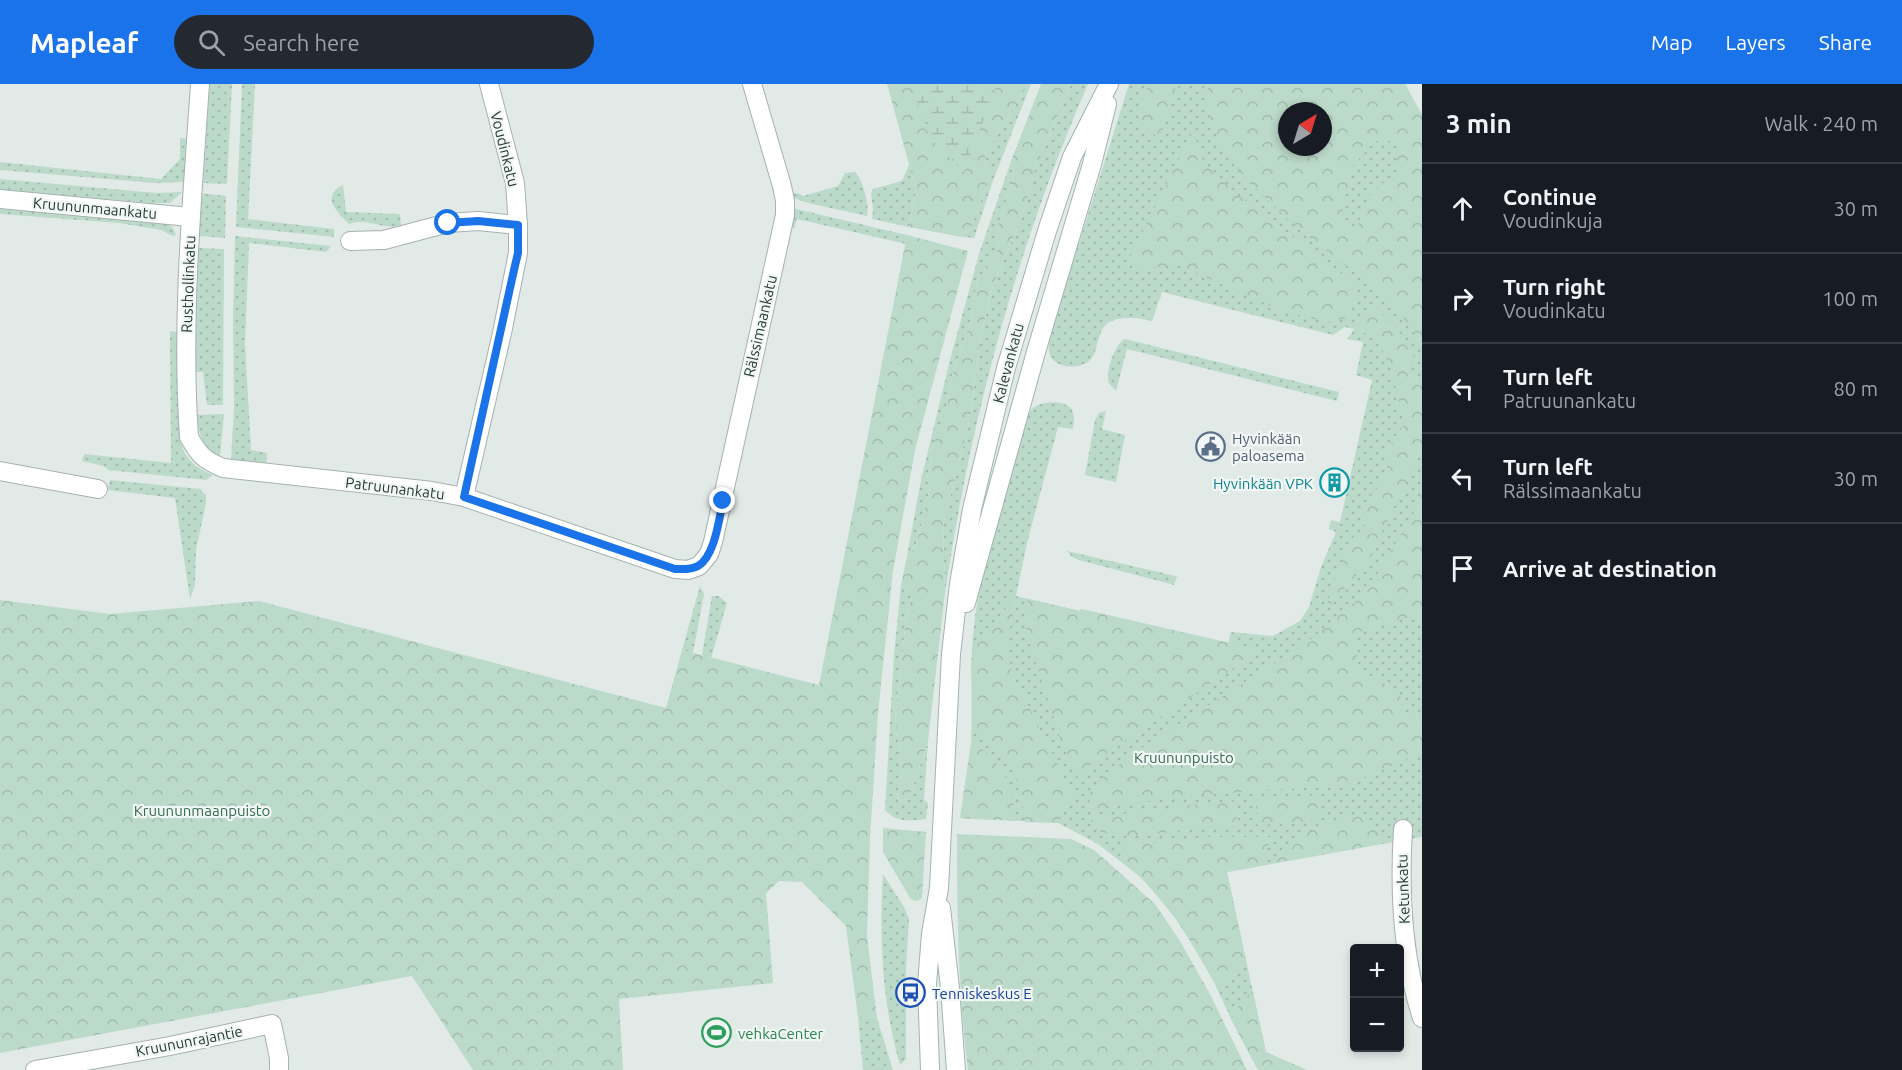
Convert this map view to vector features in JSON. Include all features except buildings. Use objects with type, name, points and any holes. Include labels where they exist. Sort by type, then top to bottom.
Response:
[{"type":"street","name":"Rusthollinkatu","points":[[200,84],[190,217],[186,329],[189,437],[197,452],[206,461],[223,468]]},
{"type":"street","name":"Voudinkatu","points":[[464,497],[518,253],[515,183],[489,84]]},
{"type":"street","name":"Rälssimaankatu","points":[[699,566],[709,554],[718,525],[751,363],[785,215],[782,186],[752,84]]},
{"type":"street","name":"Kalevankatu","points":[[930,1070],[927,984],[931,934],[939,888],[951,654],[959,584],[972,509],[1006,368],[1047,231],[1072,157],[1111,84]]},
{"type":"street","name":"Kalevankatu","points":[[951,654],[1036,352],[1092,164],[1111,84]]},
{"type":"street","name":"Kruununmaankatu","points":[[0,199],[190,217]]},
{"type":"street","points":[[350,241],[384,240],[448,223],[478,221],[518,225]]},
{"type":"street","name":"Patruunankatu","points":[[223,468],[432,491],[464,497],[675,569],[688,570],[699,566]]},
{"type":"street","points":[[0,471],[98,489]]},
{"type":"street","name":"Ketunkatu","points":[[1402,829],[1401,856],[1406,956],[1422,1018]]},
{"type":"street","name":"Kalevankatu","points":[[939,888],[956,1070]]},
{"type":"street","name":"Kruununrajantie","points":[[36,1070],[170,1046],[272,1024],[279,1058],[279,1070]]},
{"type":"green space","points":[[210,84],[232,84],[227,184],[203,183]]},
{"type":"green space","points":[[242,84],[255,84],[248,219],[334,229],[334,237],[236,227]]},
{"type":"green space","points":[[887,84],[1028,84],[985,155],[989,179],[970,230],[956,236],[909,227],[916,190]]},
{"type":"green space","points":[[910,84],[997,84],[964,172],[931,139]]},
{"type":"green space","points":[[1028,84],[1031,84],[994,178],[974,238],[956,236],[970,230],[989,179],[985,155]]},
{"type":"green space","points":[[1041,84],[1071,84],[1034,172],[1024,211],[992,289],[979,344],[971,414],[943,526],[945,593],[928,741],[909,799],[898,801],[902,767],[895,716],[906,615],[912,597],[901,585],[906,561],[917,542],[930,487],[927,479],[935,438],[946,413],[952,376],[971,320],[977,282],[998,249],[997,229],[1013,179],[1011,161]]},
{"type":"green space","points":[[1071,84],[1088,84],[1039,208],[1000,334],[968,462],[945,593],[943,526],[971,414],[979,344],[992,289],[1024,211],[1034,172]]},
{"type":"green space","name":"Kruununpuisto","points":[[1129,84],[1405,84],[1422,115],[1422,837],[1227,872],[1266,1052],[1307,1070],[1258,1070],[1214,982],[1181,925],[1143,879],[1098,844],[1058,823],[960,818],[972,729],[973,633],[984,568],[1024,421],[1036,406],[1052,402],[1069,406],[1074,417],[1073,429],[1058,427],[1027,543],[1016,596],[1228,643],[1231,632],[1273,636],[1300,621],[1309,607],[1321,567],[1336,532],[1329,529],[1331,520],[1340,522],[1372,380],[1356,375],[1363,342],[1347,339],[1354,329],[1345,327],[1333,335],[1162,292],[1152,321],[1129,318],[1111,321],[1103,328],[1092,357],[1085,364],[1063,366],[1058,364],[1051,357],[1050,335]]},
{"type":"green space","points":[[1149,84],[1177,84],[1160,139],[1144,126],[1139,115]]},
{"type":"green space","points":[[1208,84],[1405,84],[1422,115],[1422,348],[1401,314],[1367,282],[1291,223],[1245,178],[1222,150],[1208,115]],"holes":[[[1375,141],[1397,141],[1397,175],[1373,189],[1356,229],[1340,222],[1352,167]]]},
{"type":"green space","points":[[1193,131],[1204,163],[1239,196],[1357,285],[1348,318],[1326,322],[1283,311],[1178,265],[1141,269],[1129,259]]},
{"type":"green space","points":[[180,138],[188,139],[184,182],[155,183],[0,170],[0,162],[161,179],[180,159]]},
{"type":"green space","points":[[1011,161],[1013,179],[997,229],[998,249],[977,282],[971,320],[952,376],[946,413],[935,439],[927,479],[930,487],[917,542],[906,561],[921,480],[950,360],[979,254]]},
{"type":"green space","points":[[909,165],[916,190],[909,227],[872,219],[871,194],[873,189],[902,181]]},
{"type":"green space","points":[[855,172],[865,193],[868,206],[867,216],[794,198],[793,194],[798,193],[803,196],[838,186],[845,173]]},
{"type":"green space","points":[[0,179],[157,193],[182,192],[170,203],[152,203],[0,190]]},
{"type":"green space","points":[[343,185],[346,212],[400,214],[401,225],[388,226],[364,222],[349,224],[336,209],[332,199],[336,189]]},
{"type":"green space","points":[[201,193],[226,196],[225,238],[199,236]]},
{"type":"green space","points":[[0,208],[165,223],[172,227],[176,235],[173,236],[161,230],[119,223],[0,214]]},
{"type":"green space","points":[[793,210],[907,235],[906,244],[797,219],[794,229],[791,226]]},
{"type":"green space","name":"Kruununmaanpuisto","points":[[907,235],[968,251],[915,450],[893,571],[878,713],[870,838],[867,936],[877,1018],[858,1017],[846,926],[802,882],[779,881],[766,893],[773,983],[619,999],[623,1070],[473,1070],[412,976],[0,1053],[0,600],[110,614],[259,601],[666,708],[682,650],[819,685]]},
{"type":"green space","points":[[235,236],[331,246],[326,252],[249,243],[245,343],[251,450],[267,453],[266,464],[231,460],[234,408]]},
{"type":"green space","points":[[198,248],[224,249],[223,405],[207,405],[203,372],[195,372]]},
{"type":"green space","points":[[1375,306],[1398,329],[1414,358],[1409,376],[1422,387],[1422,450],[1366,564],[1325,611],[1338,567],[1354,536],[1373,534],[1361,521],[1369,498],[1388,475],[1387,454],[1404,425],[1392,370],[1376,337],[1354,329]]},
{"type":"green space","points":[[170,331],[177,332],[181,443],[192,463],[213,475],[206,480],[108,470],[104,466],[82,461],[84,454],[171,463]]},
{"type":"green space","points":[[1125,339],[1339,392],[1337,401],[1127,349],[1116,391],[1108,381],[1108,374],[1112,357]]},
{"type":"green space","points":[[1106,411],[1102,429],[1125,435],[1116,482],[1085,475],[1095,420],[1099,413]]},
{"type":"green space","points":[[224,414],[220,457],[209,450],[202,440],[197,415]]},
{"type":"green space","points":[[110,480],[200,489],[206,495],[196,550],[195,585],[190,599],[175,498],[107,490]]},
{"type":"green space","points":[[1422,494],[1422,620],[1416,615],[1354,634],[1359,669],[1399,692],[1403,711],[1422,716],[1422,750],[1418,755],[1346,785],[1187,796],[1090,809],[1089,794],[1099,780],[1134,753],[1306,643],[1366,593],[1412,516]]},
{"type":"green space","points":[[1067,551],[1177,576],[1174,585],[1079,560]]},
{"type":"green space","points":[[901,585],[912,597],[906,615],[895,716],[902,767],[898,801],[909,799],[928,741],[924,800],[928,803],[926,819],[915,820],[899,819],[885,810],[894,655]]},
{"type":"green space","points":[[700,586],[704,594],[693,653],[682,650]]},
{"type":"green space","points":[[712,596],[719,596],[727,603],[711,658],[702,655]]},
{"type":"green space","points":[[1016,596],[1007,644],[1011,671],[1073,795],[1058,823],[1025,822],[1022,800],[1010,766],[972,729],[972,649]]},
{"type":"green space","points":[[1028,599],[1261,650],[1091,764],[1078,778],[1061,741],[1026,632]]},
{"type":"green space","points":[[971,742],[992,758],[1005,776],[1012,796],[1016,821],[960,818]]},
{"type":"green space","points":[[1320,795],[1318,817],[1296,823],[1257,825],[1256,800]]},
{"type":"green space","points":[[1238,801],[1236,826],[1203,827],[1130,836],[1115,835],[1090,827],[1092,818],[1179,806]]},
{"type":"green space","points":[[1352,815],[1365,817],[1390,842],[1276,863],[1283,847],[1305,833]]},
{"type":"green space","points":[[883,828],[926,832],[920,900],[915,901],[910,898],[883,852]]},
{"type":"green space","points":[[957,834],[1071,839],[1094,850],[1155,904],[1180,941],[1211,996],[1247,1070],[968,1070],[959,952]]},
{"type":"green space","points":[[1205,837],[1271,837],[1261,866],[1227,872],[1245,958],[1229,982],[1214,982],[1175,918],[1138,875],[1123,862],[1125,840],[1149,843]]},
{"type":"green space","points":[[883,874],[909,919],[906,968],[906,1059],[900,1065],[889,1018],[883,970],[881,922]]},
{"type":"green space","points":[[1253,992],[1266,1053],[1307,1070],[1258,1070],[1231,1019],[1243,999]]},
{"type":"green space","points":[[858,1017],[877,1018],[893,1070],[863,1070]]},
{"type":"place","name":"Hyvinkään paloasema","points":[[1211,447]]},
{"type":"place","name":"Hyvinkään VPK","points":[[1334,483]]},
{"type":"place","name":"Tenniskeskus E","points":[[911,993]]},
{"type":"place","name":"vehkaCenter","points":[[717,1033]]},
{"type":"route","points":[[448,223],[494,221],[518,225],[518,253],[464,497],[675,569],[688,570],[699,566],[709,554],[723,501]]}]
